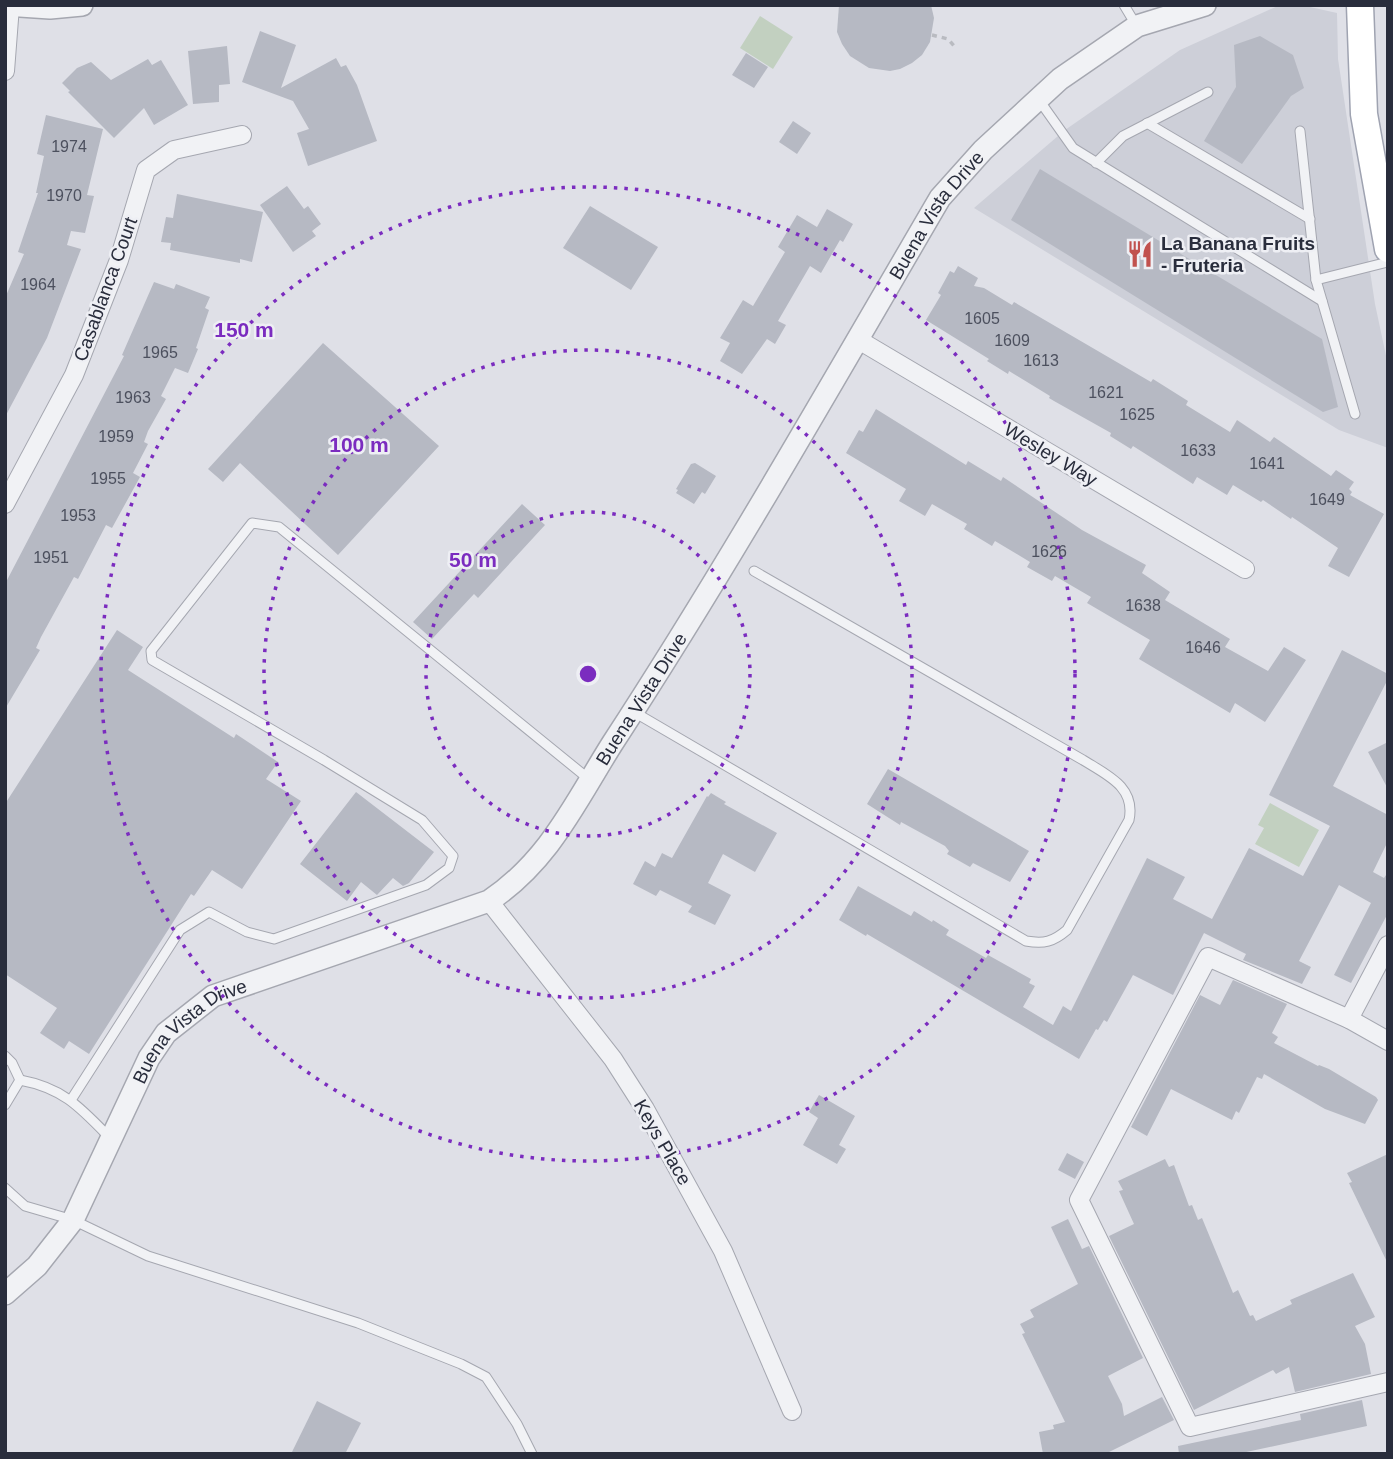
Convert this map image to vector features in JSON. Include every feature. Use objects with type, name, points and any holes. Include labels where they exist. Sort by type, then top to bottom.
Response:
[{"type":"main road","points":[[1360,5],[1364,114],[1388,249]]},
{"type":"street","points":[[5,5],[50,8],[82,5]]},
{"type":"street","name":"Buena Vista Drive","points":[[5,1294],[37,1266],[73,1220],[155,1049],[166,1033],[213,996],[489,901],[524,875],[546,849],[634,712],[737,544],[940,198],[983,150],[1060,79],[1137,26],[1205,5]]},
{"type":"street","points":[[5,71],[10,6]]},
{"type":"street","name":"Casablanca Court","points":[[6,499],[74,375],[119,260],[146,170],[174,150],[242,135]]},
{"type":"street","name":"Wesley Way","points":[[857,339],[1245,569]]},
{"type":"street","name":"Keys Place","points":[[489,901],[613,1059],[645,1109],[723,1251],[792,1411]]},
{"type":"street","points":[[1349,1019],[1388,945]]},
{"type":"street","points":[[1388,1041],[1349,1019],[1208,957],[1079,1200],[1189,1427],[1388,1382]]},
{"type":"lane","points":[[1125,5],[1137,26]]},
{"type":"lane","points":[[1096,163],[1123,136],[1208,92]]},
{"type":"lane","points":[[1038,99],[1073,148],[1322,301]]},
{"type":"lane","points":[[1147,123],[1310,219]]},
{"type":"lane","points":[[1300,131],[1316,280],[1354,414]]},
{"type":"lane","points":[[1316,280],[1388,262]]},
{"type":"lane","points":[[71,1100],[180,930],[209,912],[247,932],[274,939],[426,885],[449,868],[453,856],[422,820],[152,660],[151,651],[252,523],[279,527],[590,780]]},
{"type":"lane","points":[[634,712],[1026,941],[1041,944],[1056,939],[1067,930],[1129,820],[1131,808],[1125,790],[1083,760],[754,571]]},
{"type":"lane","points":[[5,1056],[12,1063],[20,1080]]},
{"type":"lane","points":[[20,1080],[39,1084],[71,1100],[111,1139]]},
{"type":"lane","points":[[5,1105],[20,1080]]},
{"type":"lane","points":[[5,1188],[25,1206],[73,1220],[148,1256],[358,1323],[461,1364],[486,1377],[517,1424],[532,1454]]},
{"type":"path","points":[[932,35],[948,39],[955,47]]},
{"type":"shaded area","points":[[1280,5],[1301,5],[1337,13],[1338,59],[1375,304],[1388,365],[1388,448],[1339,430],[974,208],[1065,130],[1180,50]]},
{"type":"green space","points":[[760,16],[793,37],[773,69],[740,48]]},
{"type":"green space","points":[[1270,803],[1319,830],[1299,867],[1255,844],[1264,828],[1258,825]]},
{"type":"building","points":[[839,5],[931,5],[934,18],[930,42],[922,55],[900,69],[890,71],[869,68],[850,56],[842,44],[837,32]]},
{"type":"building","points":[[260,31],[296,45],[281,88],[336,58],[341,67],[346,65],[357,85],[377,141],[308,166],[297,133],[309,129],[293,101],[242,82]]},
{"type":"building","points":[[1260,36],[1293,55],[1304,88],[1291,96],[1242,164],[1204,141],[1236,87],[1234,45]]},
{"type":"building","points":[[227,46],[230,84],[219,85],[219,102],[193,104],[188,51]]},
{"type":"building","points":[[746,53],[768,67],[754,88],[732,75]]},
{"type":"building","points":[[148,59],[152,65],[161,60],[188,105],[154,125],[144,108],[114,138],[62,83],[77,68],[91,62],[111,80]]},
{"type":"building","points":[[46,115],[103,129],[87,195],[94,196],[85,233],[71,231],[67,245],[81,249],[47,338],[5,417],[5,298],[24,254],[18,252],[38,193],[44,156],[37,154]]},
{"type":"building","points":[[793,121],[811,133],[797,154],[779,142]]},
{"type":"building","points":[[1040,169],[1322,339],[1338,407],[1323,412],[1011,220]]},
{"type":"building","points":[[287,186],[304,209],[308,206],[321,224],[312,231],[316,236],[293,252],[260,205]]},
{"type":"building","points":[[177,194],[263,212],[252,262],[240,259],[240,263],[170,250],[171,243],[161,242],[166,217],[173,218]]},
{"type":"building","points":[[590,206],[658,247],[631,290],[563,248]]},
{"type":"building","points":[[827,209],[853,224],[843,242],[840,240],[821,273],[810,266],[778,321],[786,325],[775,344],[767,339],[742,374],[720,361],[730,343],[720,338],[743,300],[753,306],[785,252],[778,247],[797,215],[817,227]]},
{"type":"building","points":[[958,266],[978,278],[974,286],[984,288],[1012,305],[1014,302],[1151,382],[1153,379],[1188,401],[1186,405],[1230,432],[1237,420],[1270,442],[1274,437],[1331,476],[1336,470],[1354,482],[1349,489],[1352,492],[1350,495],[1384,514],[1349,577],[1328,566],[1338,548],[1292,517],[1291,519],[1263,500],[1261,502],[1233,485],[1227,495],[1197,477],[1193,484],[1133,446],[1131,449],[1110,436],[1111,433],[1049,398],[1050,396],[1009,371],[1008,374],[926,320],[941,295],[938,293],[950,271],[954,273]]},
{"type":"building","points":[[154,282],[174,289],[176,284],[210,297],[205,308],[209,310],[196,348],[198,349],[188,373],[175,368],[161,396],[166,399],[144,442],[148,444],[133,473],[140,477],[112,528],[106,525],[78,579],[74,577],[41,637],[36,648],[40,650],[5,709],[5,584],[124,356],[122,355]]},
{"type":"building","points":[[323,343],[439,446],[338,555],[240,463],[223,482],[208,469]]},
{"type":"building","points":[[876,409],[966,465],[968,461],[1001,481],[1003,477],[1082,530],[1146,565],[1142,573],[1170,592],[1165,600],[1230,639],[1225,647],[1268,671],[1284,647],[1306,660],[1265,722],[1235,703],[1230,713],[1139,659],[1150,640],[1087,603],[1091,597],[1055,576],[1052,581],[1027,567],[1030,562],[995,541],[992,546],[964,529],[967,524],[932,504],[925,516],[899,501],[906,489],[846,453],[859,430],[863,432]]},
{"type":"building","points":[[695,463],[716,476],[705,494],[702,492],[694,504],[676,493],[676,489],[691,464]]},
{"type":"building","points":[[522,504],[545,525],[478,598],[474,594],[432,639],[413,622]]},
{"type":"building","points":[[117,630],[143,647],[128,670],[234,738],[236,734],[278,762],[266,779],[301,801],[242,889],[212,870],[194,896],[191,894],[89,1054],[69,1041],[64,1049],[40,1033],[57,1008],[5,974],[5,804]]},
{"type":"building","points":[[1342,650],[1388,674],[1388,679],[1333,786],[1388,815],[1388,841],[1373,872],[1384,878],[1388,872],[1388,913],[1351,983],[1334,975],[1371,903],[1339,885],[1299,961],[1311,967],[1302,984],[1243,960],[1246,954],[1204,933],[1173,995],[1133,975],[1107,1022],[1104,1020],[1098,1030],[1096,1029],[1079,1059],[839,920],[858,886],[911,916],[914,911],[932,922],[933,920],[949,930],[946,935],[1031,979],[1029,983],[1035,986],[1023,1007],[1053,1025],[1063,1006],[1071,1011],[1147,858],[1185,877],[1173,899],[1212,919],[1249,848],[1303,876],[1330,826],[1269,795]]},
{"type":"building","points":[[1388,742],[1388,789],[1368,752]]},
{"type":"building","points":[[888,769],[1029,851],[1010,882],[973,863],[970,867],[947,854],[949,851],[945,846],[901,822],[900,825],[867,804]]},
{"type":"building","points":[[356,792],[434,852],[409,883],[403,886],[393,878],[377,895],[361,882],[347,901],[300,864]]},
{"type":"building","points":[[711,793],[726,802],[724,804],[777,833],[755,872],[723,854],[708,883],[731,895],[715,925],[688,912],[692,906],[660,890],[656,896],[633,884],[645,861],[655,867],[662,853],[672,858]]},
{"type":"building","points":[[1233,980],[1287,1004],[1272,1033],[1278,1037],[1274,1043],[1329,1069],[1376,1097],[1378,1100],[1365,1124],[1325,1109],[1264,1074],[1262,1079],[1257,1077],[1239,1113],[1236,1111],[1232,1120],[1171,1089],[1147,1136],[1131,1127],[1200,995],[1220,1005]]},
{"type":"building","points":[[819,1095],[855,1116],[839,1145],[846,1149],[837,1164],[803,1145],[818,1118],[809,1112]]},
{"type":"building","points":[[1067,1153],[1084,1162],[1075,1179],[1058,1170]]},
{"type":"building","points":[[1388,1154],[1388,1264],[1349,1183],[1352,1182],[1347,1173]]},
{"type":"building","points":[[1165,1159],[1169,1167],[1174,1165],[1189,1206],[1192,1205],[1198,1220],[1202,1218],[1233,1293],[1238,1290],[1250,1316],[1253,1315],[1256,1321],[1292,1304],[1290,1300],[1353,1273],[1375,1317],[1355,1326],[1365,1344],[1371,1374],[1295,1392],[1289,1367],[1276,1374],[1273,1370],[1194,1410],[1109,1236],[1134,1224],[1119,1191],[1123,1190],[1118,1181]]},
{"type":"building","points":[[1068,1219],[1082,1249],[1089,1246],[1143,1358],[1108,1376],[1122,1404],[1124,1416],[1162,1397],[1174,1420],[1105,1454],[1043,1454],[1039,1432],[1054,1429],[1053,1425],[1065,1422],[1022,1334],[1025,1333],[1020,1324],[1034,1317],[1030,1310],[1078,1284],[1051,1227]]},
{"type":"building","points":[[1362,1400],[1367,1426],[1237,1454],[1179,1454],[1178,1446],[1301,1420],[1300,1414]]},
{"type":"building","points":[[317,1401],[361,1423],[345,1454],[291,1454]]},
{"type":"place","name":"La Banana Fruits - Fruteria","points":[[1140,254]]}]
